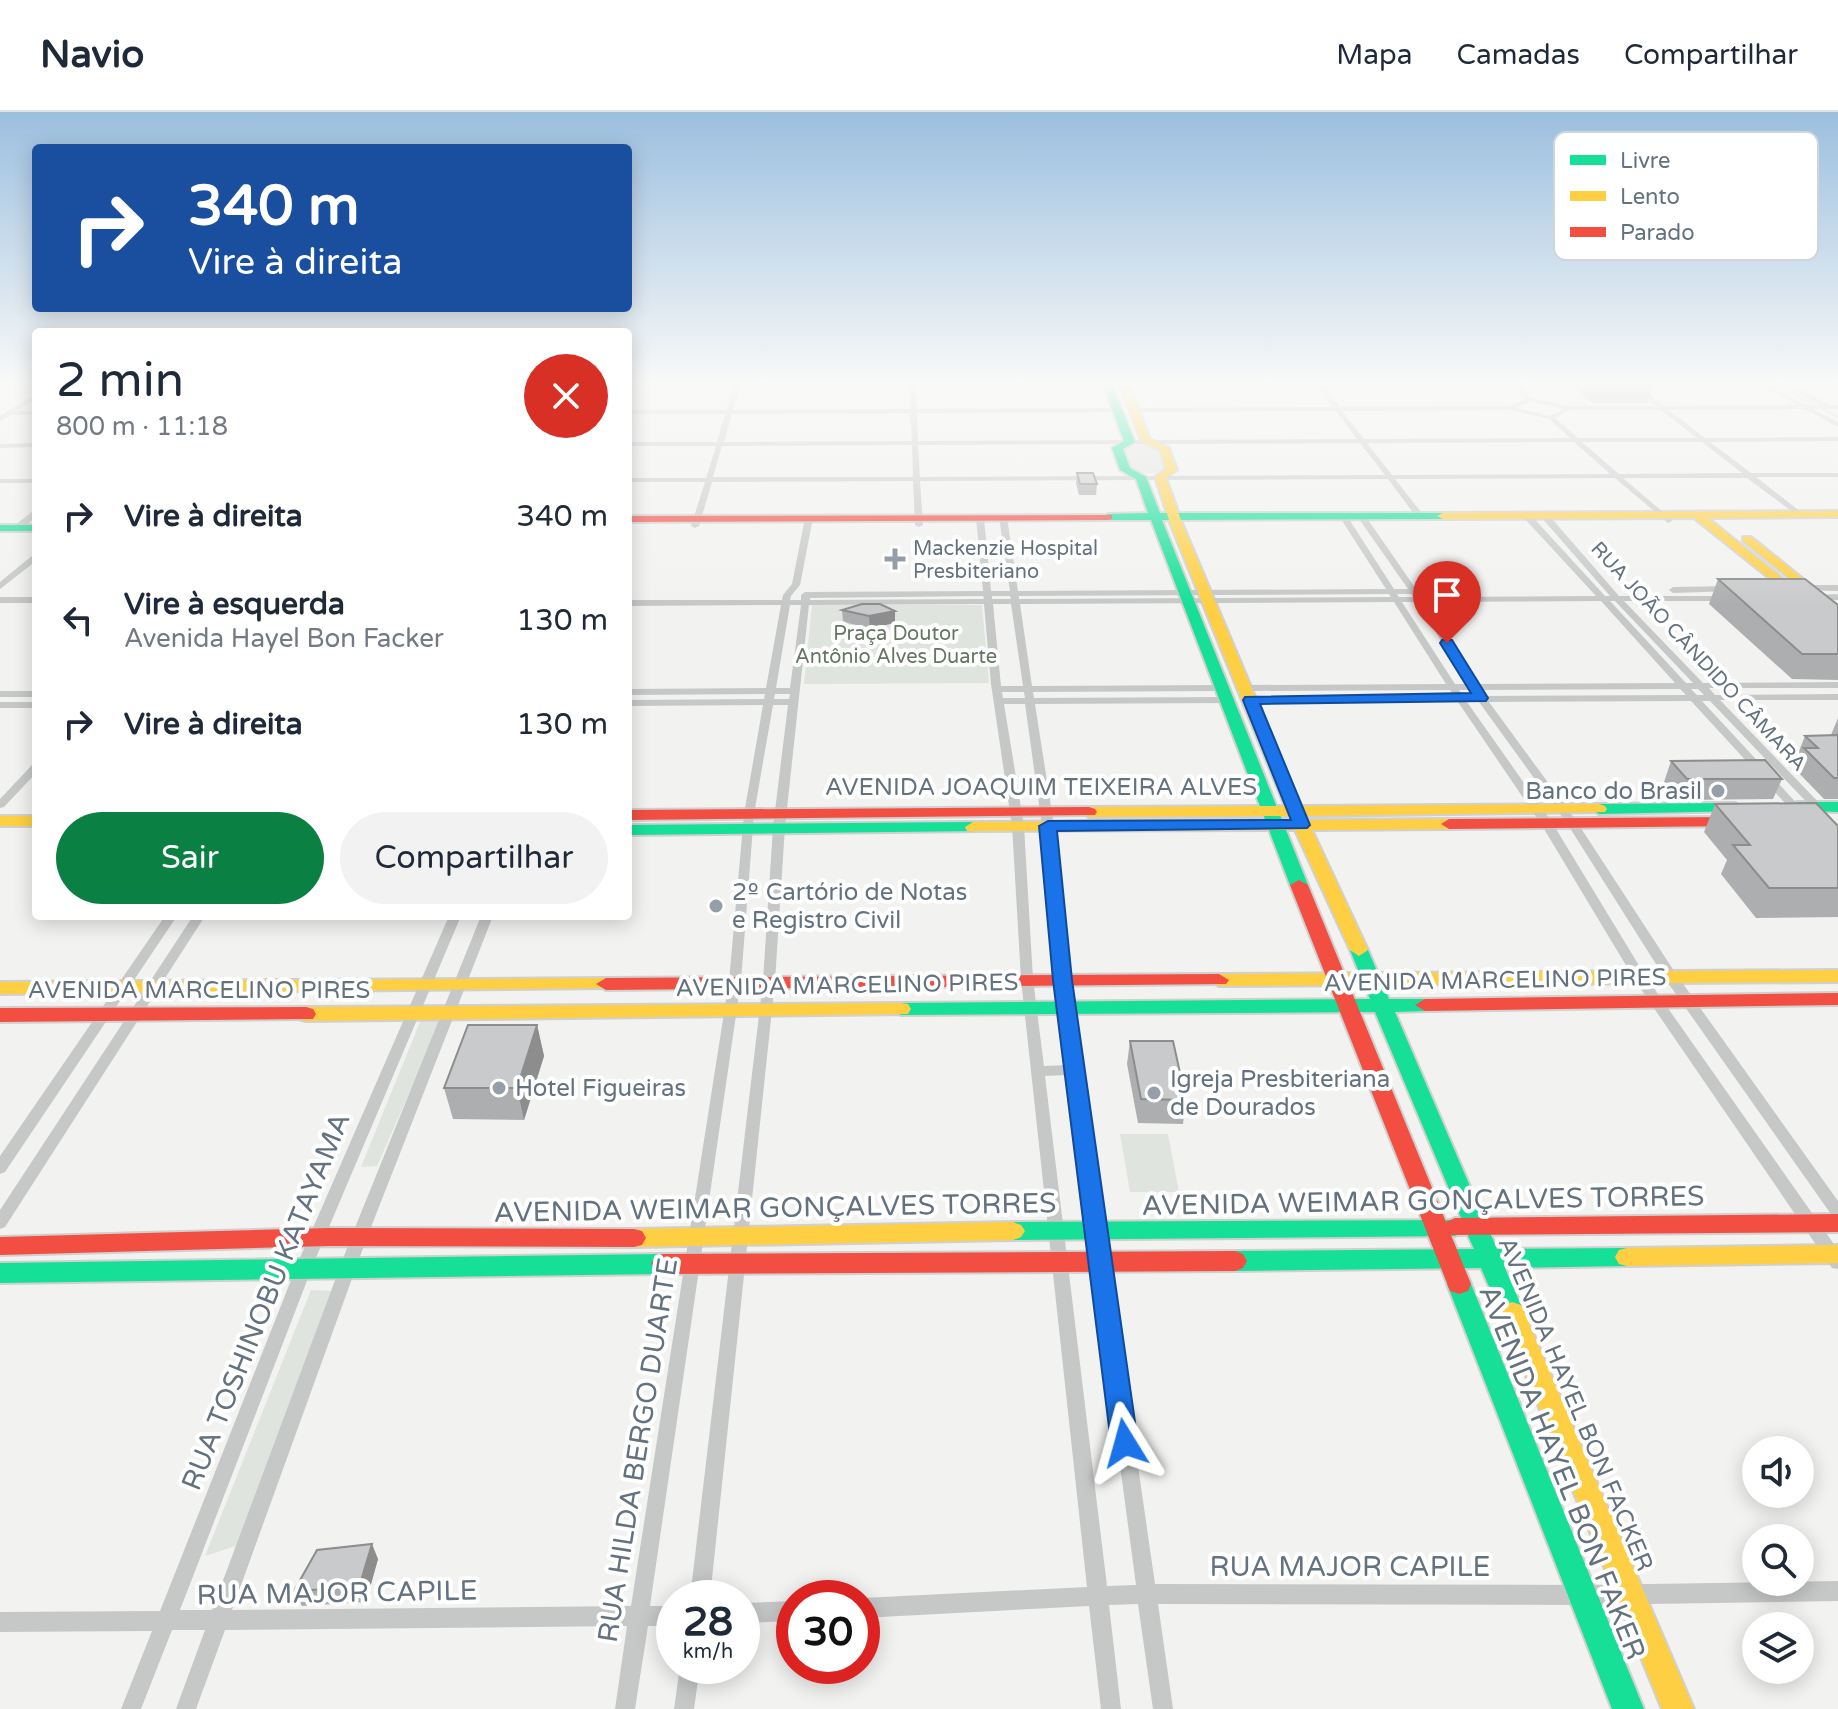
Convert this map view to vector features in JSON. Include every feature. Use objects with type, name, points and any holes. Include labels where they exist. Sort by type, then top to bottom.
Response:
[{"type":"main road","name":"AVENIDA HAYEL BON FACKER","points":[[1120,457],[1125,470],[1151,477],[1172,470],[1167,457]]},
{"type":"main road","name":"AVENIDA HAYEL BON FACKER","points":[[1151,477],[1167,519],[1208,596],[1299,817],[1373,980],[1678,1709]]},
{"type":"main road","points":[[1711,518],[1838,514]]},
{"type":"main road","points":[[1355,519],[1420,516],[1538,518]]},
{"type":"main road","points":[[632,519],[696,522],[1538,518],[1838,520]]},
{"type":"main road","points":[[1711,518],[1838,630]]},
{"type":"main road","name":"AVENIDA HAYEL BON FACKER","points":[[1167,519],[1184,596],[1446,1257]]},
{"type":"main road","points":[[632,526],[696,522]]},
{"type":"main road","points":[[1795,593],[1838,613]]},
{"type":"main road","name":"AVENIDA JOAQUIM TEIXEIRA ALVES","points":[[632,830],[780,820],[1820,814]]},
{"type":"main road","name":"AVENIDA JOAQUIM TEIXEIRA ALVES","points":[[632,815],[749,821]]},
{"type":"main road","points":[[0,821],[32,821]]},
{"type":"main road","points":[[0,833],[32,833]]},
{"type":"main road","name":"AVENIDA MARCELINO PIRES","points":[[0,988],[1838,976]]},
{"type":"main road","name":"AVENIDA MARCELINO PIRES","points":[[0,1015],[766,1012],[1066,1005],[1382,1006],[1838,999]]},
{"type":"main road","name":"AVENIDA WEIMAR GONÇALVES TORRES","points":[[0,1246],[359,1237],[697,1238],[741,1234],[1838,1223]]},
{"type":"main road","name":"AVENIDA HAYEL BON FAKER","points":[[1446,1257],[1628,1709]]},
{"type":"main road","name":"AVENIDA WEIMAR GONÇALVES TORRES","points":[[0,1273],[348,1265],[1836,1257]]},
{"type":"street","points":[[696,522],[716,457]]},
{"type":"street","points":[[917,457],[920,521]]},
{"type":"street","points":[[1375,457],[1420,516]]},
{"type":"street","points":[[1596,457],[1664,518]]},
{"type":"street","points":[[1725,457],[1798,514]]},
{"type":"street","points":[[632,480],[1838,475]]},
{"type":"street","points":[[0,481],[32,481]]},
{"type":"street","points":[[1538,518],[1679,685],[1820,814]]},
{"type":"street","name":"RUA JOÃO CÂNDIDO CÂMARA","points":[[1538,518],[1601,593],[1618,598],[1820,814]]},
{"type":"street","points":[[1355,519],[1417,595],[1481,698],[1568,817],[1671,977],[1838,1213]]},
{"type":"street","points":[[1355,519],[1396,596],[1459,697],[1542,817],[1641,979],[1836,1257]]},
{"type":"street","points":[[981,521],[999,695],[1017,819],[1027,979],[1111,1709]]},
{"type":"street","points":[[1003,521],[1046,819],[1062,980],[1095,1231],[1163,1709]]},
{"type":"street","name":"RUA HILDA BERGO DUARTE","points":[[625,1709],[731,1012],[749,821],[770,696],[796,596],[808,522]]},
{"type":"street","points":[[0,586],[32,560]]},
{"type":"street","points":[[1795,593],[1838,588]]},
{"type":"street","points":[[632,595],[1013,598],[1742,593],[1618,598]]},
{"type":"street","points":[[1795,593],[1838,597]]},
{"type":"street","points":[[632,603],[796,596]]},
{"type":"street","name":"RUA HILDA BERGO DUARTE","points":[[702,1580],[769,981],[780,820],[794,696],[796,596]]},
{"type":"street","points":[[0,600],[32,600]]},
{"type":"street","points":[[1248,694],[1453,687],[1838,685]]},
{"type":"street","points":[[632,692],[794,696]]},
{"type":"street","points":[[0,694],[32,694]]},
{"type":"street","points":[[999,695],[1225,694]]},
{"type":"street","points":[[1248,694],[1481,698],[1838,697]]},
{"type":"street","points":[[632,703],[770,696]]},
{"type":"street","points":[[0,705],[32,705]]},
{"type":"street","points":[[0,805],[32,771]]},
{"type":"street","points":[[0,1168],[168,920]]},
{"type":"street","points":[[0,1223],[196,920]]},
{"type":"street","name":"RUA TOSHINOBU KATAYAMA","points":[[131,1709],[305,1266],[453,920]]},
{"type":"street","points":[[186,1709],[221,1621],[348,1265],[485,920]]},
{"type":"street","points":[[1038,1071],[1074,1070]]},
{"type":"street","name":"RUA MAJOR CAPILE","points":[[880,1607],[1145,1594],[1584,1595],[1838,1591]]},
{"type":"street","name":"RUA MAJOR CAPILE","points":[[0,1622],[656,1616]]},
{"type":"street","points":[[684,1709],[687,1684]]},
{"type":"green space","points":[[1124,457],[1163,457],[1168,469],[1156,474],[1132,472]]},
{"type":"green space","name":"Praça Doutor Antônio Alves Duarte","points":[[812,605],[982,605],[989,683],[804,684]]},
{"type":"green space","points":[[422,1017],[443,1017],[377,1166],[361,1167]]},
{"type":"green space","points":[[1120,1134],[1168,1134],[1179,1192],[1130,1192]]},
{"type":"green space","points":[[311,1290],[331,1291],[242,1544],[205,1556]]},
{"type":"building","points":[[1077,473],[1093,473],[1097,484],[1080,484]]},
{"type":"building","points":[[1718,579],[1805,579],[1838,605],[1838,654],[1802,654]]},
{"type":"building","points":[[862,604],[880,604],[895,611],[869,616],[842,610]]},
{"type":"building","points":[[1838,735],[1838,778],[1834,778],[1804,748],[1818,748],[1805,736]]},
{"type":"building","points":[[1765,760],[1782,779],[1687,779],[1671,761]]},
{"type":"building","points":[[1816,803],[1838,826],[1838,888],[1769,888],[1733,845],[1750,845],[1715,804]]},
{"type":"building","points":[[468,1025],[537,1025],[517,1088],[444,1088]]},
{"type":"building","points":[[1130,1041],[1173,1041],[1186,1100],[1141,1099]]},
{"type":"building","points":[[372,1544],[359,1587],[294,1591],[317,1550]]},
{"type":"traffic: fast","points":[[1120,457],[1125,470],[1141,477],[1185,599],[1299,885]]},
{"type":"traffic: fast","points":[[1108,517],[1443,516]]},
{"type":"traffic: fast","points":[[0,528],[32,528]]},
{"type":"traffic: fast","points":[[1797,807],[1838,807]]},
{"type":"traffic: fast","points":[[1599,809],[1735,808]]},
{"type":"traffic: fast","points":[[632,830],[973,827]]},
{"type":"traffic: fast","points":[[1359,950],[1512,1312]]},
{"type":"traffic: fast","points":[[901,1009],[1425,1005]]},
{"type":"traffic: fast","points":[[1013,1231],[1455,1227]]},
{"type":"traffic: fast","points":[[1235,1261],[1627,1257]]},
{"type":"traffic: fast","points":[[0,1273],[663,1264]]},
{"type":"traffic: fast","points":[[1459,1284],[1628,1709]]},
{"type":"traffic: slow","points":[[1167,457],[1172,470],[1160,477],[1176,523],[1301,825],[1359,950]]},
{"type":"traffic: slow","points":[[1443,516],[1838,514]]},
{"type":"traffic: slow","points":[[1697,515],[1794,594]]},
{"type":"traffic: slow","points":[[1747,539],[1838,613]]},
{"type":"traffic: slow","points":[[1089,812],[1599,809]]},
{"type":"traffic: slow","points":[[0,821],[32,821]]},
{"type":"traffic: slow","points":[[973,827],[1449,824]]},
{"type":"traffic: slow","points":[[1219,980],[1838,976]]},
{"type":"traffic: slow","points":[[0,988],[606,984]]},
{"type":"traffic: slow","points":[[306,1014],[901,1009]]},
{"type":"traffic: slow","points":[[634,1238],[1013,1231]]},
{"type":"traffic: slow","points":[[1627,1257],[1838,1254]]},
{"type":"traffic: slow","points":[[1512,1312],[1678,1709]]},
{"type":"traffic: jam","points":[[632,519],[1108,517]]},
{"type":"traffic: jam","points":[[632,815],[1089,812]]},
{"type":"traffic: jam","points":[[1449,824],[1731,822]]},
{"type":"traffic: jam","points":[[1299,885],[1459,1284]]},
{"type":"traffic: jam","points":[[606,984],[1219,980]]},
{"type":"traffic: jam","points":[[1425,1005],[1838,999]]},
{"type":"traffic: jam","points":[[0,1015],[306,1014]]},
{"type":"traffic: jam","points":[[1455,1227],[1838,1223]]},
{"type":"traffic: jam","points":[[0,1246],[329,1237],[634,1238]]},
{"type":"traffic: jam","points":[[663,1264],[1235,1261]]},
{"type":"place","name":"Mackenzie Hospital Presbiteriano","points":[[895,559]]},
{"type":"place","name":"Banco do Brasil","points":[[1718,791]]},
{"type":"place","name":"2º Cartório de Notas e Registro Civil","points":[[716,906]]},
{"type":"place","name":"Hotel Figueiras","points":[[499,1088]]},
{"type":"place","name":"Igreja Presbiteriana de Dourados","points":[[1154,1093]]},
{"type":"route","points":[[1125,1443],[1062,980],[1048,826],[1301,825],[1250,700],[1481,698],[1447,643]]}]
